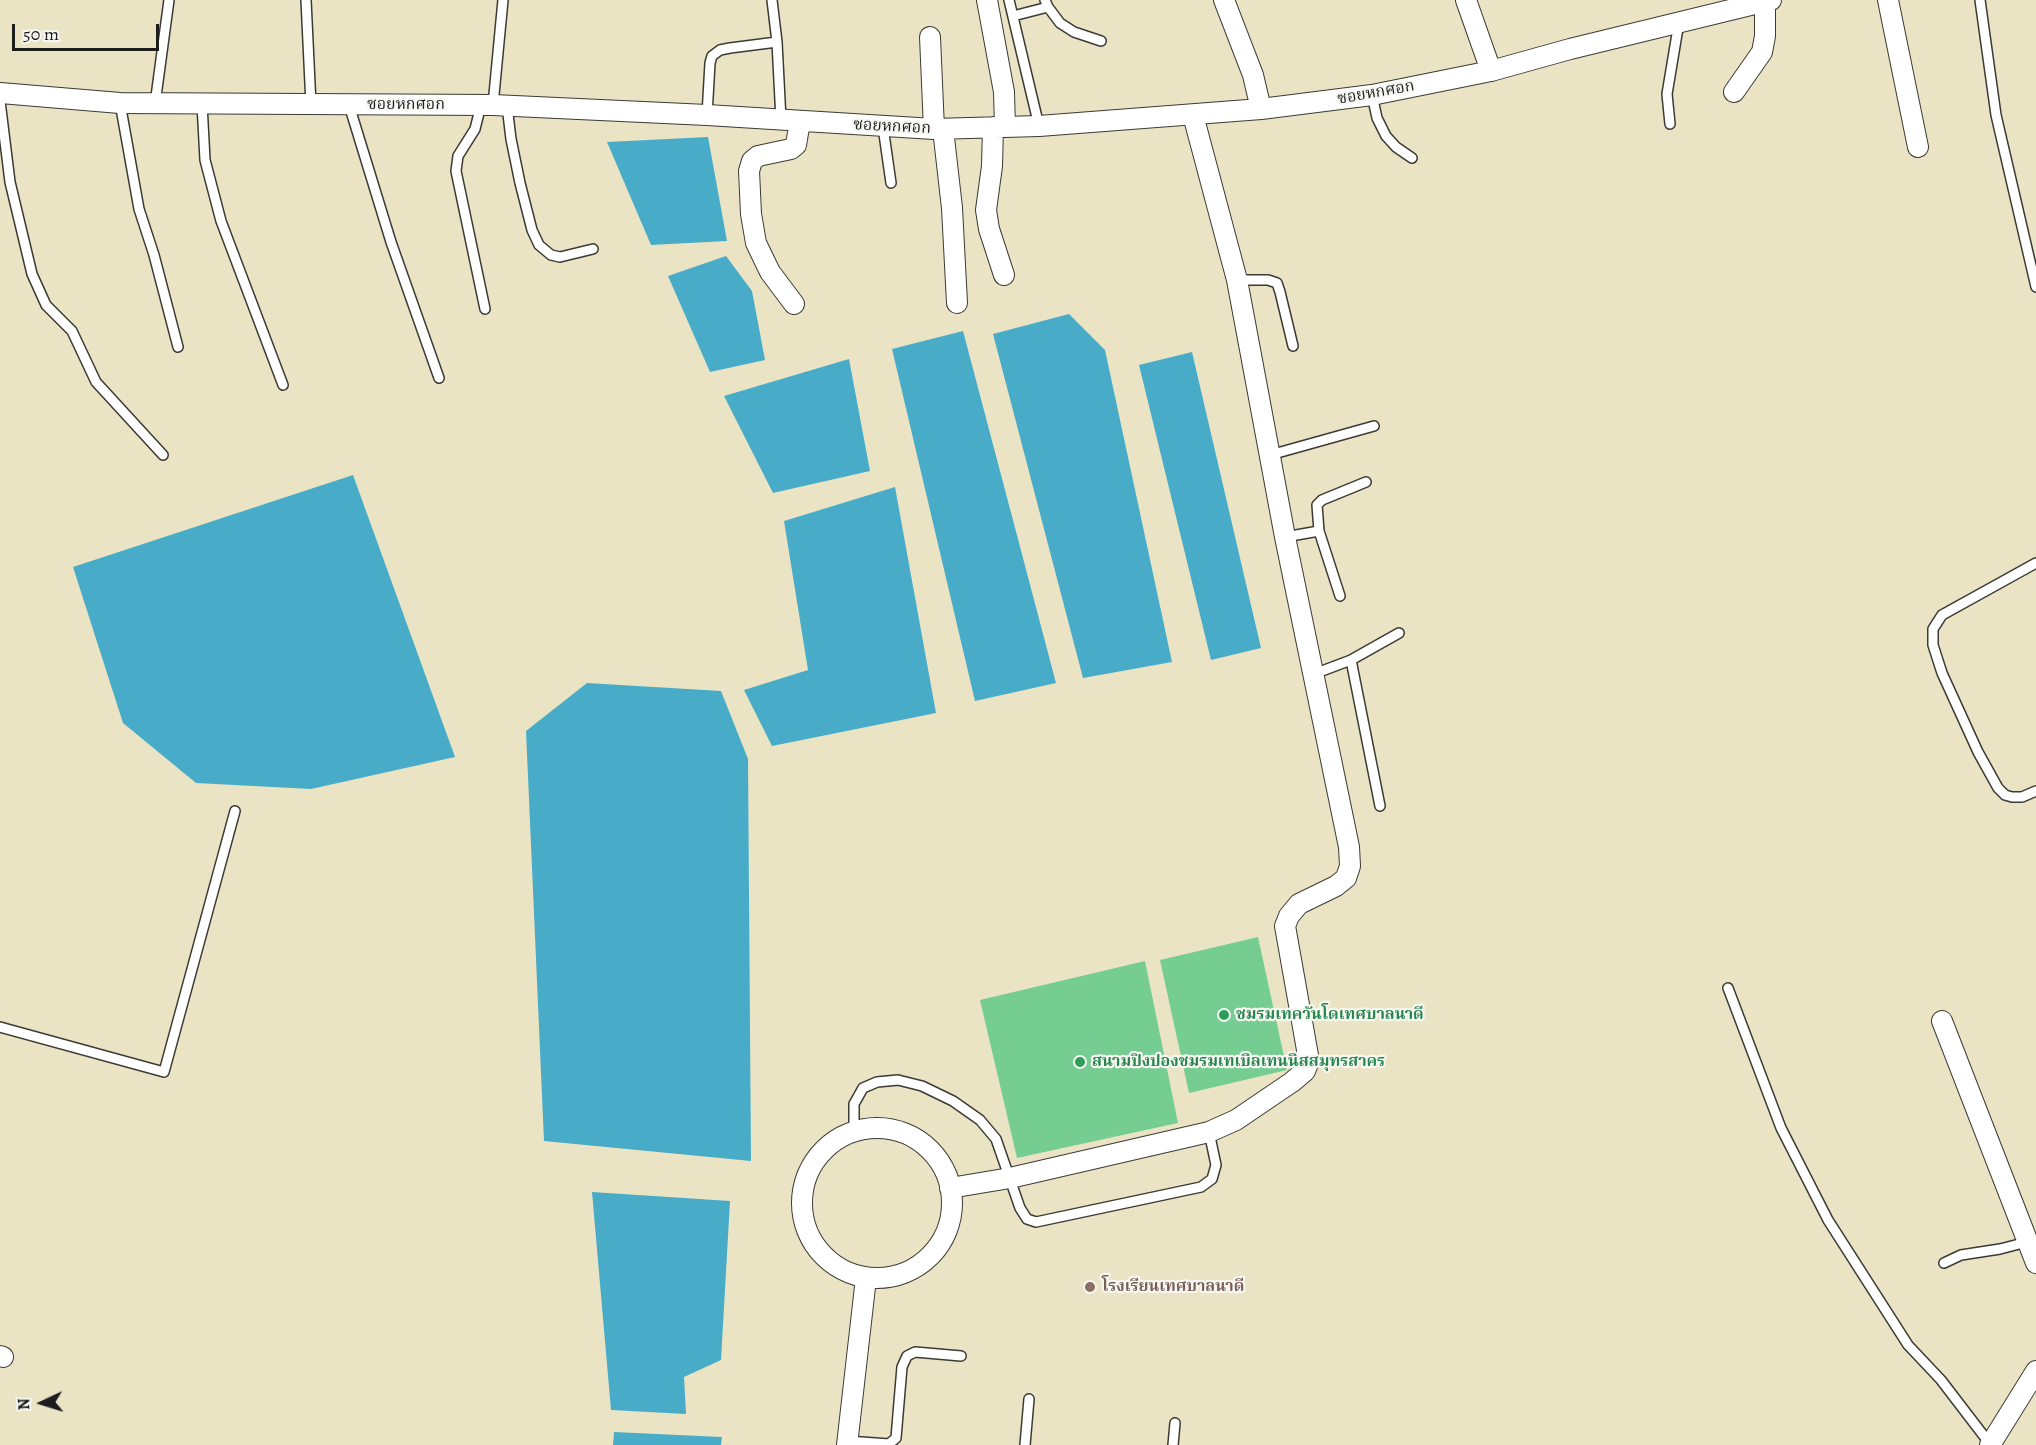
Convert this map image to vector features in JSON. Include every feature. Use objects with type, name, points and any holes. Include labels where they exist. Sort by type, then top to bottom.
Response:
[{"type":"street","points":[[987,0],[1004,92],[986,210],[989,229],[1004,275]]},
{"type":"street","points":[[1224,0],[1258,92]]},
{"type":"street","points":[[1466,0],[1488,64]]},
{"type":"street","points":[[1888,0],[1918,147]]},
{"type":"street","name":"ซอยหกศอก","points":[[0,93],[155,104],[494,103],[707,108],[883,127],[1037,119],[1193,115],[1258,92],[1372,94],[1488,64],[1570,49],[1768,1]]},
{"type":"street","points":[[1734,92],[1762,52],[1768,1]]},
{"type":"street","points":[[930,37],[932,91],[951,190],[957,303]]},
{"type":"street","points":[[951,1188],[1010,1178],[1209,1132],[1236,1120],[1292,1082],[1305,1071],[1309,1061],[1285,926],[1289,916],[1299,904],[1336,886],[1346,878],[1350,866],[1345,824],[1285,537],[1237,280],[1193,115]]},
{"type":"street","points":[[787,116],[796,145],[791,149],[758,156],[752,161],[749,171],[751,214],[756,243],[770,272],[794,304]]},
{"type":"street","points":[[1942,1022],[2036,1263]]},
{"type":"street","points":[[868,1128],[889,1129],[909,1135],[921,1142],[940,1162],[951,1188],[951,1217],[947,1231],[931,1255],[921,1264],[895,1276],[866,1278],[846,1271],[827,1260],[810,1237],[802,1209],[805,1180],[818,1155],[841,1136],[854,1131],[868,1128]]},
{"type":"street","points":[[848,1443],[866,1278]]},
{"type":"street","points":[[1990,1445],[2036,1371]]},
{"type":"lane","points":[[155,104],[169,0]]},
{"type":"lane","points":[[306,0],[311,105]]},
{"type":"lane","points":[[503,0],[494,103],[511,139],[532,230],[539,245],[551,255],[560,257],[593,249]]},
{"type":"lane","points":[[772,0],[779,84],[787,116]]},
{"type":"lane","points":[[1009,0],[1037,119]]},
{"type":"lane","points":[[1980,0],[1996,115],[2036,286]]},
{"type":"lane","points":[[1013,16],[1046,4],[1060,23],[1074,32],[1101,41]]},
{"type":"lane","points":[[1670,124],[1667,94],[1679,22]]},
{"type":"lane","points":[[707,108],[712,56],[720,50],[777,42]]},
{"type":"lane","points":[[1372,94],[1377,118],[1386,136],[1412,158]]},
{"type":"lane","points":[[0,101],[10,182],[32,274],[46,305],[72,331],[96,381],[163,455]]},
{"type":"lane","points":[[120,103],[139,209],[154,255],[178,347]]},
{"type":"lane","points":[[485,309],[456,171],[458,156],[494,103]]},
{"type":"lane","points":[[202,104],[205,160],[221,221],[283,385]]},
{"type":"lane","points":[[349,105],[391,242],[439,378]]},
{"type":"lane","points":[[883,127],[891,183]]},
{"type":"lane","points":[[1237,280],[1268,279],[1276,283],[1293,346]]},
{"type":"lane","points":[[1270,455],[1374,426]]},
{"type":"lane","points":[[1340,596],[1319,531],[1317,505],[1322,500],[1366,482]]},
{"type":"lane","points":[[1285,537],[1319,531]]},
{"type":"lane","points":[[2036,563],[1942,615],[1933,629],[1933,645],[1942,673],[1978,752],[1998,788],[2012,798],[2022,797],[2036,791]]},
{"type":"lane","points":[[1314,674],[1351,660],[1398,633]]},
{"type":"lane","points":[[1351,660],[1380,806]]},
{"type":"lane","points":[[0,1027],[164,1072],[235,811]]},
{"type":"lane","points":[[1728,988],[1781,1128],[1828,1220],[1908,1345],[1941,1380],[1990,1445]]},
{"type":"lane","points":[[854,1131],[854,1104],[863,1088],[877,1082],[898,1080],[922,1086],[953,1101],[980,1120],[996,1139],[1020,1208],[1027,1219],[1036,1222],[1202,1186],[1212,1179],[1216,1165],[1209,1132]]},
{"type":"lane","points":[[1944,1263],[1961,1255],[2027,1242]]},
{"type":"lane","points":[[848,1443],[889,1444],[896,1438],[902,1367],[907,1356],[915,1352],[961,1356]]},
{"type":"lane","points":[[1025,1445],[1029,1399]]},
{"type":"lane","points":[[1173,1445],[1175,1424]]},
{"type":"green space","name":"ชมรมเทควันโดเทศบาลนาดี","points":[[1258,937],[1287,1070],[1189,1093],[1160,960]]},
{"type":"green space","name":"สนามปิงปองชมรมเทเบิลเทนนิสสมุทรสาคร","points":[[1145,961],[1178,1123],[1017,1158],[980,1000]]},
{"type":"water","points":[[708,137],[727,241],[651,245],[607,142]]},
{"type":"water","points":[[726,256],[752,291],[765,360],[710,372],[668,276]]},
{"type":"water","points":[[1069,314],[1105,350],[1172,662],[1083,678],[993,334]]},
{"type":"water","points":[[963,331],[1056,683],[975,701],[892,349]]},
{"type":"water","points":[[1192,352],[1261,648],[1211,660],[1139,365]]},
{"type":"water","points":[[849,359],[870,471],[773,493],[724,396]]},
{"type":"water","points":[[353,475],[455,757],[311,789],[196,783],[123,723],[73,567]]},
{"type":"water","points":[[895,487],[936,713],[772,746],[744,690],[808,670],[784,521]]},
{"type":"water","points":[[587,683],[721,691],[748,759],[751,1161],[544,1141],[526,731]]},
{"type":"water","points":[[592,1192],[730,1201],[721,1360],[684,1377],[686,1414],[611,1410]]},
{"type":"water","points":[[614,1432],[722,1437],[721,1445],[613,1445]]},
{"type":"place","name":"ชมรมเทควันโดเทศบาลนาดี","points":[[1224,1015]]},
{"type":"place","name":"สนามปิงปองชมรมเทเบิลเทนนิสสมุทรสาคร","points":[[1080,1062]]},
{"type":"place","name":"โรงเรียนเทศบาลนาดี","points":[[1090,1287]]}]
